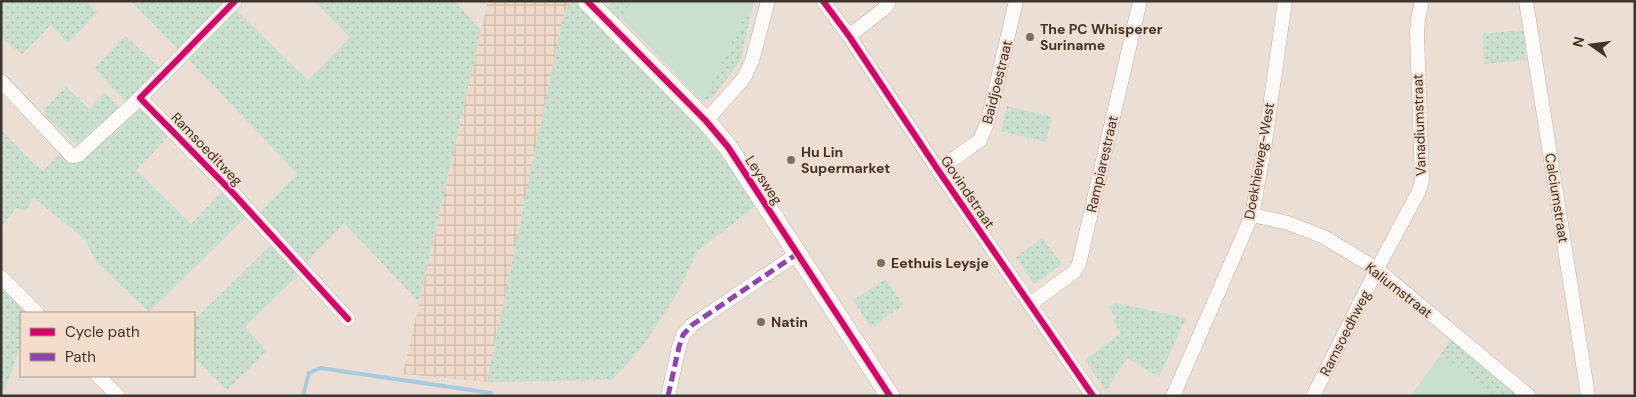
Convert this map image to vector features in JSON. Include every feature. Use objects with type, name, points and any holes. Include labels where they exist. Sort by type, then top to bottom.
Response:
[{"type":"street","points":[[1,81],[72,156],[78,155],[140,98],[235,1]]},
{"type":"street","name":"Leysweg","points":[[588,1],[706,121],[728,147],[890,396]]},
{"type":"street","points":[[706,121],[744,78],[752,61],[768,1]]},
{"type":"street","name":"Govindstraat","points":[[823,1],[849,36],[938,170],[1093,396]]},
{"type":"street","points":[[849,36],[886,7],[889,1]]},
{"type":"street","name":"Baidjoestraat","points":[[938,170],[980,140],[983,134],[988,121],[1016,1]]},
{"type":"street","name":"Rampiarestraat","points":[[1030,304],[1074,272],[1079,264],[1140,1]]},
{"type":"street","name":"Doekhieweg-West","points":[[1173,396],[1252,215],[1264,149],[1285,1]]},
{"type":"street","name":"Vanadiumstraat","points":[[1377,269],[1419,191],[1422,180],[1417,34],[1422,1]]},
{"type":"street","name":"Calciumstraat","points":[[1526,1],[1588,396]]},
{"type":"street","name":"Ramsoeditweg","points":[[140,98],[232,192],[348,319]]},
{"type":"street","name":"Kaliumstraat","points":[[1252,215],[1288,223],[1324,237],[1377,269],[1529,396]]},
{"type":"street","points":[[668,396],[683,335],[692,325],[797,254]]},
{"type":"street","name":"Ramsoedhweg","points":[[1313,396],[1377,269]]},
{"type":"street","points":[[1,277],[36,312]]},
{"type":"street","points":[[99,377],[118,396]]},
{"type":"shaded area","points":[[488,1],[573,1],[564,12],[487,382],[403,374]]},
{"type":"green space","points":[[1,1],[86,1],[98,12],[68,43],[51,25],[22,54],[1,38]]},
{"type":"green space","points":[[131,1],[230,1],[181,52]]},
{"type":"green space","points":[[314,1],[455,1],[481,31],[419,302],[344,223],[305,264],[258,215],[297,174],[187,58],[235,9],[308,80],[350,37]]},
{"type":"green space","points":[[573,1],[579,1],[718,146],[758,204],[698,251],[676,296],[640,350],[612,380],[487,382],[564,12]]},
{"type":"green space","points":[[614,1],[633,1],[617,22],[608,11],[608,7]]},
{"type":"green space","points":[[633,1],[752,1],[702,101],[620,17]]},
{"type":"green space","points":[[752,1],[754,1],[740,61],[712,98],[702,101]]},
{"type":"green space","points":[[1524,31],[1526,60],[1485,64],[1482,34]]},
{"type":"green space","points":[[125,36],[162,70],[128,104],[94,68]]},
{"type":"green space","points":[[66,87],[89,109],[105,93],[121,110],[82,145],[74,142],[46,116],[44,110]]},
{"type":"green space","points":[[139,105],[170,135],[136,170],[191,224],[225,189],[248,215],[149,312],[96,262],[85,240],[33,197],[26,211],[17,208],[1,226],[1,130],[43,171],[62,152],[71,161]]},
{"type":"green space","points":[[1007,106],[1052,117],[1046,142],[1001,131]]},
{"type":"green space","points":[[1042,238],[1062,264],[1034,284],[1016,257]]},
{"type":"green space","points":[[272,244],[300,273],[245,327],[267,351],[227,390],[195,359],[195,319]]},
{"type":"green space","points":[[886,279],[903,305],[871,328],[853,300]]},
{"type":"green space","points":[[7,288],[31,312],[20,312],[20,347],[5,391],[1,387],[1,294]]},
{"type":"green space","points":[[1115,303],[1186,318],[1159,377],[1127,358],[1106,391],[1085,360],[1121,333],[1113,321],[1116,319],[1109,307]]},
{"type":"green space","points":[[1451,339],[1521,396],[1492,396],[1441,354]]},
{"type":"green space","points":[[1441,354],[1492,396],[1411,396]]},
{"type":"waterway","points":[[303,396],[309,373],[320,368],[491,393]]},
{"type":"marked path","points":[[668,396],[683,335],[692,325],[797,254]]},
{"type":"cycle path","points":[[235,1],[140,98],[232,192],[348,319]]},
{"type":"cycle path","points":[[587,1],[706,121],[728,147],[890,396]]},
{"type":"cycle path","points":[[823,1],[849,36],[938,170],[1093,396]]},
{"type":"place","name":"The PC Whisperer Suriname","points":[[1030,37]]},
{"type":"place","name":"Hu Lin Supermarket","points":[[791,160]]},
{"type":"place","name":"Eethuis Leysje","points":[[881,263]]},
{"type":"place","name":"Natin","points":[[761,322]]}]
